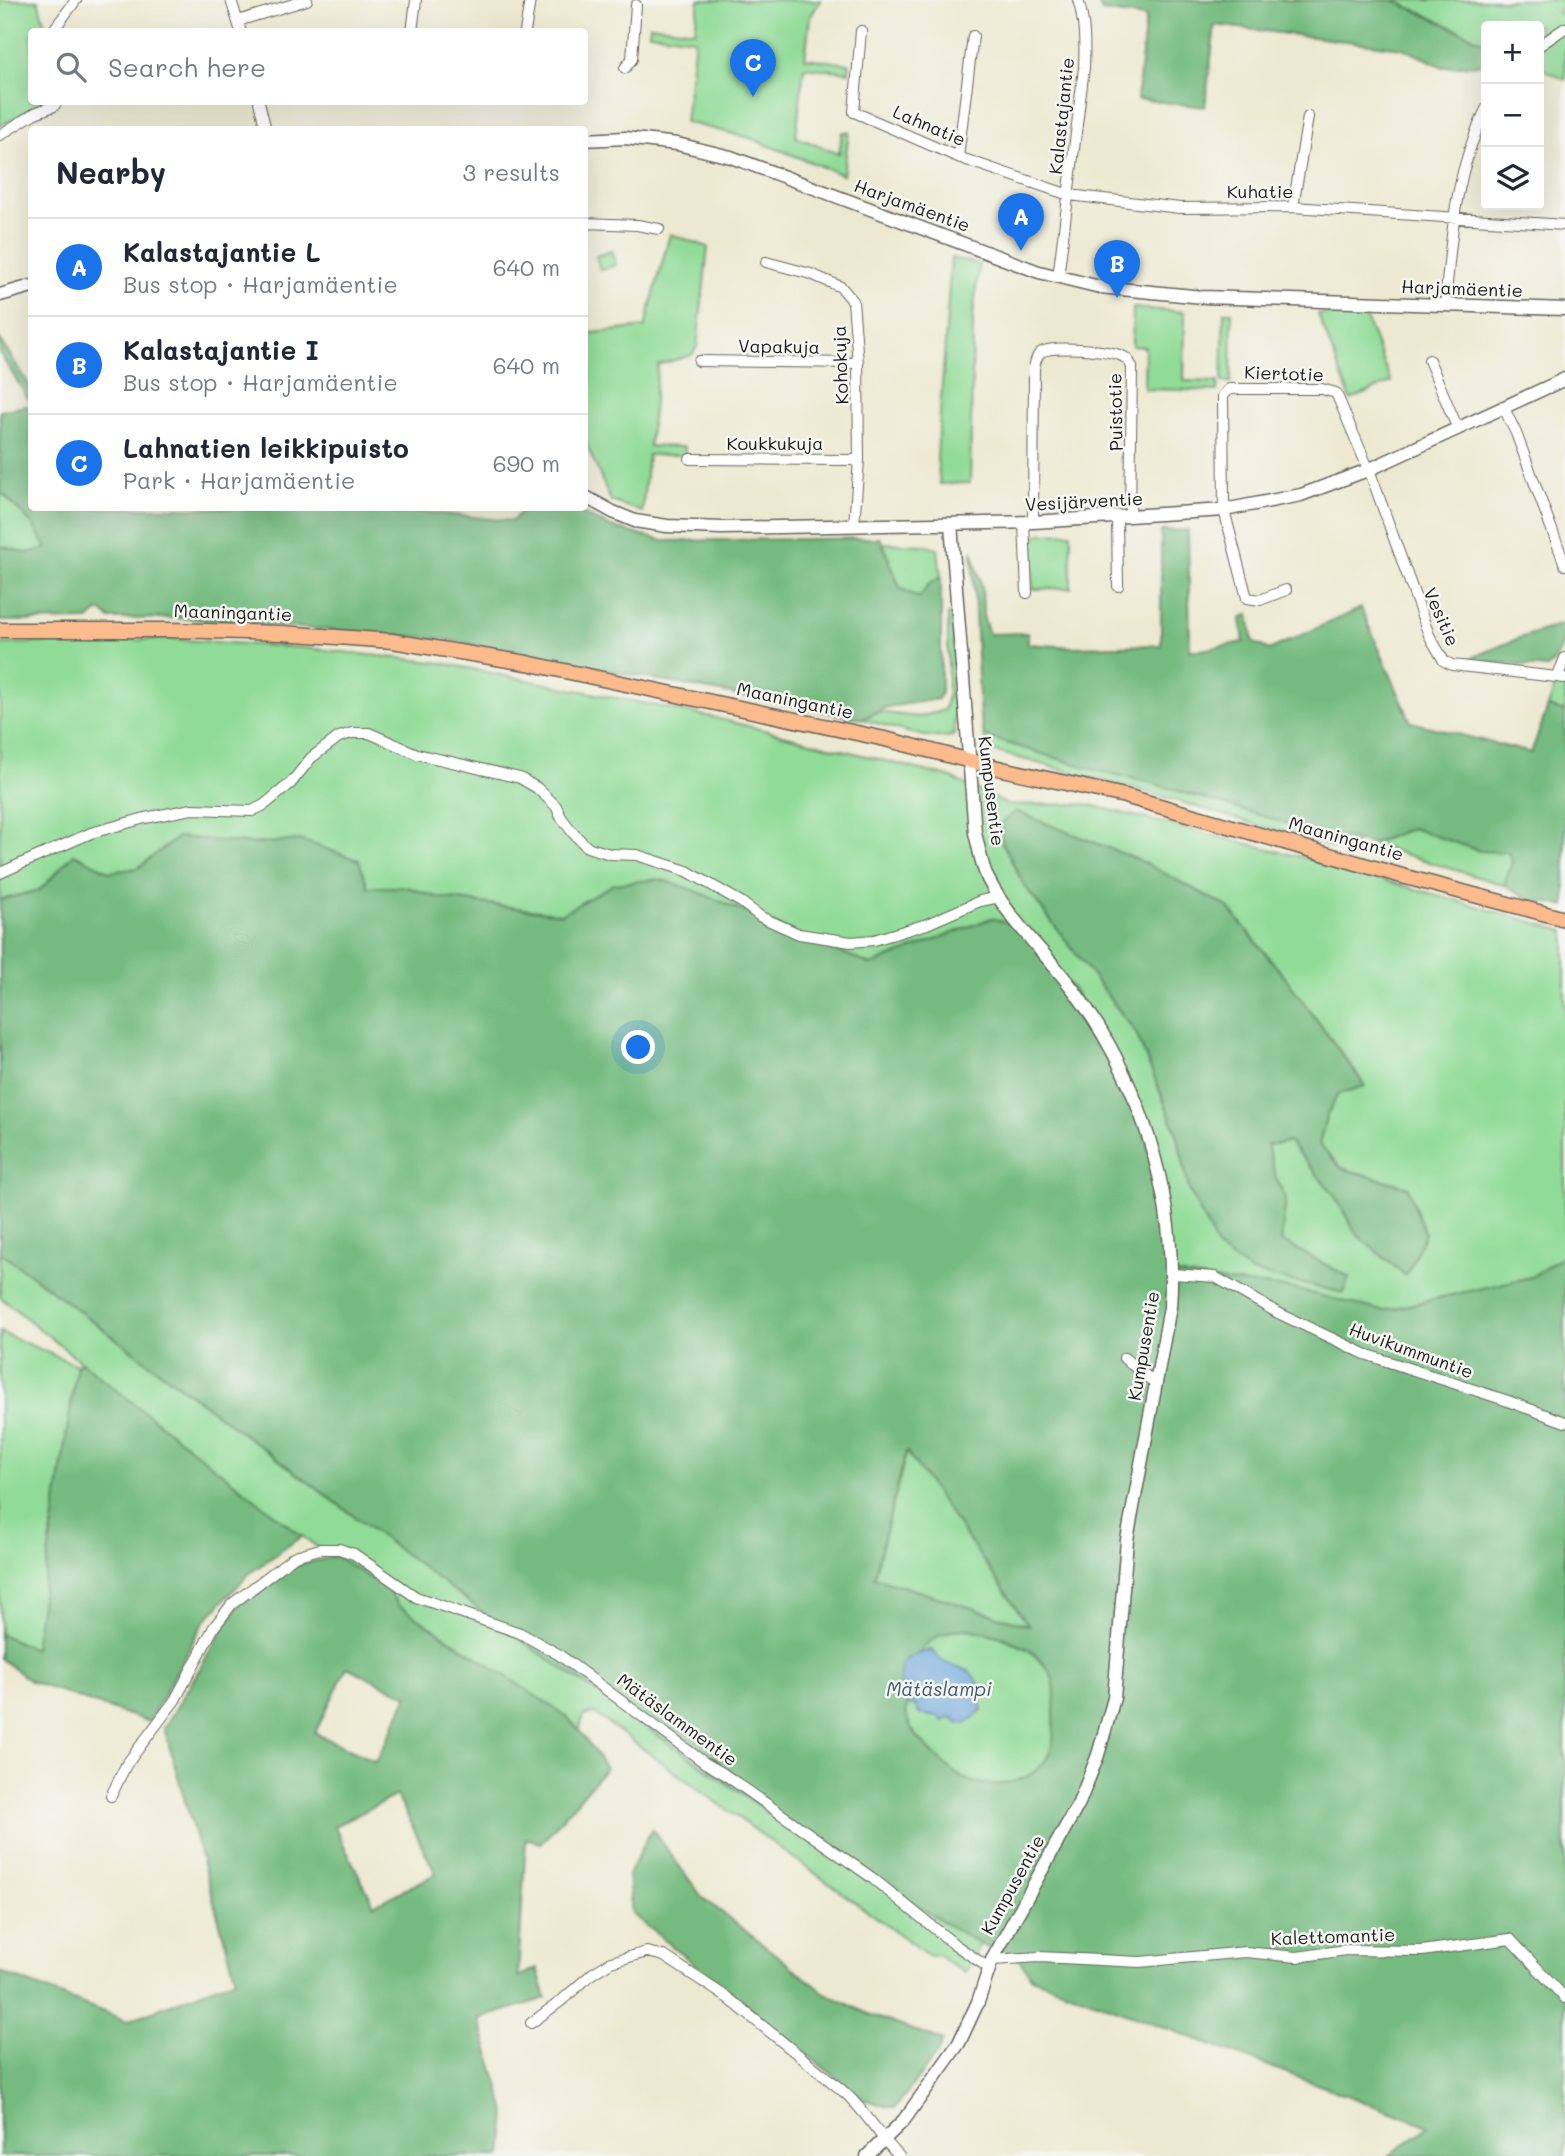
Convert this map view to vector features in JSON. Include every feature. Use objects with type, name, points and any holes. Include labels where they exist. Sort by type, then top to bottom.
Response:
[{"type":"main road","name":"Maaningantie","points":[[0,630],[282,633],[392,641],[527,663],[885,739],[1125,796],[1406,877],[1565,919]]},
{"type":"street","points":[[55,28],[76,0]]},
{"type":"street","points":[[231,0],[239,26],[307,0]]},
{"type":"street","points":[[412,28],[416,0]]},
{"type":"street","points":[[526,28],[530,0]]},
{"type":"street","name":"Kalastajantie","points":[[1058,278],[1085,57],[1082,12],[1078,0]]},
{"type":"street","points":[[625,68],[632,59],[636,2]]},
{"type":"street","points":[[1544,43],[1565,28]]},
{"type":"street","name":"Lahnatie","points":[[861,31],[854,111],[958,157],[1069,195]]},
{"type":"street","points":[[958,157],[973,36]]},
{"type":"street","points":[[0,135],[35,113],[55,105]]},
{"type":"street","points":[[260,105],[265,126]]},
{"type":"street","points":[[1293,208],[1308,117]]},
{"type":"street","points":[[1445,305],[1452,218],[1460,177],[1481,119]]},
{"type":"street","name":"Harjamäentie","points":[[588,139],[625,138],[677,144],[731,157],[1058,278],[1119,290],[1565,309]]},
{"type":"street","name":"Kuhatie","points":[[1069,195],[1180,208],[1293,208],[1565,225]]},
{"type":"street","points":[[588,223],[659,229]]},
{"type":"street","name":"Kohokuja","points":[[766,262],[811,274],[841,287],[848,294],[855,309],[859,460],[854,525]]},
{"type":"street","points":[[0,295],[28,287]]},
{"type":"street","name":"Puistotie","points":[[1029,522],[1034,368],[1037,356],[1042,351],[1055,348],[1110,352],[1128,359],[1132,367],[1130,517]]},
{"type":"street","points":[[1429,360],[1457,428]]},
{"type":"street","name":"Vapakuja","points":[[699,361],[858,363]]},
{"type":"street","name":"Vesijärventie","points":[[588,498],[635,521],[667,526],[722,528],[1029,522],[1224,510],[1301,495],[1368,470],[1565,379]]},
{"type":"street","name":"Kiertotie","points":[[1224,510],[1223,396],[1229,389],[1322,389],[1336,393],[1368,470]]},
{"type":"street","points":[[1503,406],[1516,433],[1565,565]]},
{"type":"street","name":"Koukkukuja","points":[[690,459],[859,460]]},
{"type":"street","name":"Vesitie","points":[[1368,470],[1429,635],[1444,661],[1452,666],[1562,677]]},
{"type":"street","points":[[1224,510],[1247,598],[1260,600],[1286,590]]},
{"type":"street","points":[[1116,518],[1118,586]]},
{"type":"street","points":[[1027,593],[1029,522]]},
{"type":"street","name":"Kumpusentie","points":[[867,2156],[904,2120],[959,2043],[978,2003],[990,1964],[1079,1804],[1098,1755],[1114,1698],[1127,1540],[1170,1307],[1172,1274],[1166,1209],[1142,1118],[1126,1079],[1094,1018],[1074,990],[1018,926],[987,877],[975,833],[951,524]]},
{"type":"street","points":[[1562,677],[1565,657]]},
{"type":"street","points":[[0,873],[91,833],[136,820],[192,809],[252,811],[264,805],[291,783],[311,758],[339,737],[352,733],[369,733],[417,754],[520,778],[537,788],[556,806],[573,833],[587,847],[610,854],[637,855],[687,871],[741,902],[761,917],[799,934],[862,943],[906,931],[975,903],[1000,897]]},
{"type":"street","name":"Huvikummuntie","points":[[1172,1274],[1215,1277],[1278,1313],[1365,1354],[1505,1400],[1565,1423]]},
{"type":"street","points":[[1124,1358],[1156,1384]]},
{"type":"street","name":"Mätäslammentie","points":[[111,1796],[127,1765],[175,1700],[214,1627],[232,1604],[295,1556],[320,1549],[339,1549],[354,1554],[416,1597],[520,1633],[558,1654],[705,1763],[871,1877],[954,1944],[990,1964]]},
{"type":"street","name":"Kalettomantie","points":[[990,1964],[1040,1957],[1140,1962],[1245,1952],[1297,1957],[1346,1950],[1422,1951],[1510,1938],[1565,1998]]},
{"type":"street","points":[[531,2023],[593,1973],[611,1962],[647,1952],[664,1956],[728,1998],[861,2106],[884,2140],[899,2156]]},
{"type":"green space","points":[[0,0],[38,0],[45,28],[28,28],[28,105],[38,105],[0,126]]},
{"type":"green space","points":[[699,0],[821,0],[810,17],[805,58],[850,64],[849,72],[804,67],[796,137],[839,154],[842,132],[849,132],[843,175],[750,138],[685,122],[695,39],[649,33],[650,25],[695,31]]},
{"type":"green space","points":[[1097,0],[1393,0],[1481,41],[1481,64],[1443,67],[1403,48],[1215,25],[1205,107],[1137,99],[1146,17],[1102,11]]},
{"type":"green space","points":[[1393,0],[1561,0],[1565,4],[1557,12],[1565,16],[1565,80],[1544,70],[1544,21],[1481,21],[1481,41]]},
{"type":"green space","points":[[670,234],[708,247],[697,347],[692,355],[658,365],[649,446],[685,447],[685,455],[648,455],[642,512],[611,501],[588,448],[588,334],[645,327]]},
{"type":"green space","points":[[612,251],[616,265],[600,270],[596,256]]},
{"type":"green space","points":[[951,258],[979,264],[973,315],[970,483],[940,484],[937,457]]},
{"type":"green space","points":[[1133,308],[1185,312],[1184,381],[1218,382],[1217,391],[1144,389],[1145,347],[1132,346]]},
{"type":"green space","points":[[1224,312],[1232,312],[1231,382],[1222,382]]},
{"type":"green space","points":[[1318,314],[1365,316],[1391,382],[1351,400]]},
{"type":"green space","points":[[0,339],[28,383],[28,398],[0,354]]},
{"type":"green space","points":[[28,406],[28,511],[415,511],[512,521],[522,511],[577,511],[611,527],[663,541],[880,538],[900,588],[919,598],[929,584],[941,577],[941,692],[938,699],[887,707],[862,719],[444,639],[179,618],[110,619],[102,611],[88,620],[0,621],[0,546],[27,553],[47,548],[33,525],[0,494],[0,411]]},
{"type":"green space","points":[[0,494],[33,525],[48,549],[27,553],[0,546]]},
{"type":"green space","points":[[1188,530],[1190,650],[1244,642],[1241,618],[1249,614],[1253,642],[1269,650],[1361,608],[1411,722],[1531,753],[1548,707],[1565,712],[1565,906],[1528,899],[1504,885],[1512,863],[1508,852],[1480,851],[1412,828],[1371,844],[1312,831],[984,736],[980,717],[972,550],[982,588],[983,616],[989,634],[1028,633],[1028,644],[1072,647],[1161,645],[1161,531]]},
{"type":"green space","points":[[1071,533],[1071,588],[1033,589],[1034,536]]},
{"type":"green space","points":[[883,543],[938,548],[941,577],[929,584],[919,598],[900,588]]},
{"type":"green space","points":[[952,612],[954,735],[922,735],[862,719],[877,712],[919,717],[944,710],[948,695],[948,615]]},
{"type":"green space","points":[[1565,623],[1561,648],[1547,668],[1467,660],[1517,639]]},
{"type":"green space","points":[[170,639],[306,648],[442,663],[712,717],[949,777],[1009,805],[1086,804],[1305,858],[1565,931],[1565,1255],[1531,1277],[1382,1311],[1290,1288],[1173,1274],[991,918],[871,965],[693,890],[614,884],[561,914],[436,897],[407,887],[368,887],[300,840],[254,844],[178,837],[139,868],[110,872],[74,854],[40,890],[0,900],[0,644]],"holes":[[[1002,842],[1228,907],[1288,981],[1365,1085],[1338,1094],[1327,1115],[1319,1144],[1341,1168],[1409,1187],[1406,1276],[1357,1235],[1333,1193],[1289,1142],[1267,1145],[1276,1178],[1286,1199],[1281,1242],[1349,1277],[1219,1249],[1189,1189],[1177,1133],[1136,1033],[1024,885]]]},
{"type":"green space","points":[[1558,676],[1565,678],[1565,712],[1548,707]]},
{"type":"green space","points":[[984,736],[1095,770],[1152,783],[1312,831],[1357,841],[1351,853],[1154,794],[989,750]]},
{"type":"green space","points":[[1015,811],[1141,861],[1228,907],[1288,981],[1365,1086],[1338,1094],[1327,1115],[1319,1144],[1341,1168],[1408,1187],[1425,1234],[1406,1276],[1357,1235],[1333,1193],[1289,1142],[1267,1145],[1276,1178],[1286,1199],[1281,1241],[1349,1277],[1344,1293],[1251,1272],[1218,1249],[1189,1189],[1177,1133],[1136,1033],[1024,885],[1002,842],[1002,823]]},
{"type":"green space","points":[[1412,828],[1480,851],[1508,852],[1512,863],[1504,885],[1371,844]]},
{"type":"green space","points":[[178,837],[254,844],[300,840],[359,860],[368,887],[407,887],[436,897],[561,914],[614,884],[660,879],[693,890],[871,965],[992,918],[1018,926],[1074,990],[1142,1118],[1173,1274],[1290,1288],[1382,1311],[1531,1277],[1565,1255],[1565,2156],[1388,2156],[1429,2126],[1032,1978],[1018,1958],[980,1944],[798,1833],[508,1631],[0,1252],[0,900],[40,890],[74,854],[110,872],[138,868]],"holes":[[[907,1452],[1029,1626],[874,1577]],[[968,1629],[1004,1638],[1028,1650],[1046,1666],[1054,1682],[1054,1730],[1050,1751],[1041,1765],[1022,1779],[985,1784],[959,1776],[924,1744],[910,1726],[901,1684],[904,1661],[920,1653],[925,1645],[938,1636],[954,1630]]]},
{"type":"green space","points":[[0,1252],[508,1631],[578,1673],[798,1833],[980,1944],[965,1973],[939,1955],[929,1956],[595,1714],[584,1715],[579,1730],[565,1716],[397,1605],[387,1589],[320,1549],[257,1503],[0,1297]]},
{"type":"green space","points":[[0,1332],[77,1365],[34,1650],[0,1634]]},
{"type":"green space","points":[[81,1362],[302,1536],[250,1573],[204,1621],[149,1722],[30,1681],[0,1658],[0,1634],[34,1649],[77,1365]]},
{"type":"green space","points":[[907,1451],[1031,1626],[911,1590],[968,1629],[999,1636],[1029,1650],[1072,1693],[1065,1780],[930,1796],[846,1548],[879,1557]],"holes":[[[931,1650],[944,1662],[969,1671],[980,1685],[980,1693],[911,1656]]]},
{"type":"green space","points":[[336,1556],[387,1589],[398,1605],[566,1716],[606,1768],[541,1843],[526,1838],[518,1977],[537,1968],[546,1998],[479,2019],[506,2112],[502,2156],[0,2156],[0,1972],[127,2021],[236,1979],[164,1728],[238,1605],[293,1566]],"holes":[[[347,1667],[408,1696],[376,1762],[315,1733]],[[397,1795],[436,1874],[374,1905],[334,1826]]]},
{"type":"green space","points":[[652,1829],[702,1897],[825,1993],[868,2014],[943,2041],[937,2054],[895,2108],[864,2100],[632,1914],[628,1875]]},
{"type":"water","name":"Mätäslampi","points":[[931,1650],[944,1662],[969,1671],[980,1685],[982,1711],[966,1724],[951,1717],[943,1721],[937,1717],[919,1714],[916,1706],[907,1705],[905,1701],[900,1677],[904,1661],[913,1655]]},
{"type":"place","name":"Lahnatien leikkipuisto","points":[[753,97]]},
{"type":"place","name":"Kalastajantie L","points":[[1021,251]]},
{"type":"place","name":"Kalastajantie I","points":[[1117,298]]}]
